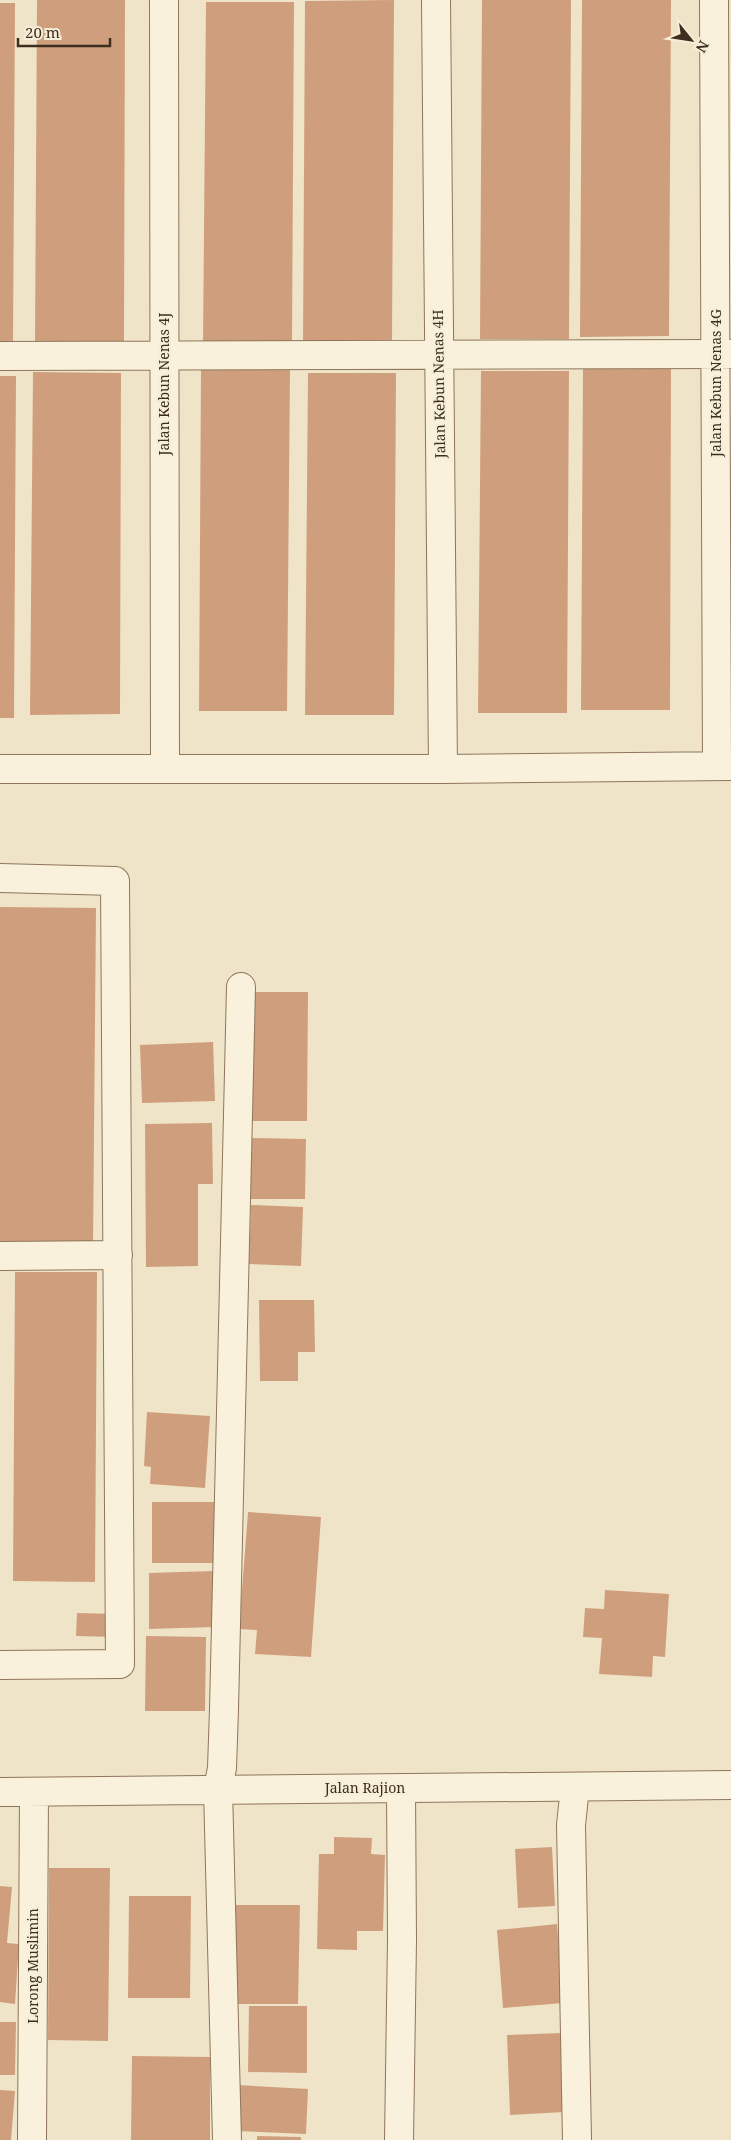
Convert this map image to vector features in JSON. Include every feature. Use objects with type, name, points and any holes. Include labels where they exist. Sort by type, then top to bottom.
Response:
[{"type":"street","name":"Jalan Kebun Nenas 4J","points":[[164,0],[165,767]]},
{"type":"street","name":"Jalan Kebun Nenas 4H","points":[[436,0],[443,769]]},
{"type":"street","name":"Jalan Kebun Nenas 4G","points":[[714,0],[723,354],[724,766]]},
{"type":"street","points":[[0,356],[723,354]]},
{"type":"street","points":[[0,769],[165,767],[443,769],[724,766]]},
{"type":"street","points":[[0,878],[115,881],[120,1664],[0,1665]]},
{"type":"street","points":[[227,2140],[220,1778],[224,1709],[241,987]]},
{"type":"street","points":[[0,1256],[118,1255]]},
{"type":"street","name":"Jalan Rajion","points":[[0,1792],[34,1792],[220,1778],[401,1788],[731,1785]]},
{"type":"street","points":[[575,1787],[571,1825],[577,2140]]},
{"type":"street","points":[[400,2140],[401,1788]]},
{"type":"street","name":"Lorong Muslimin","points":[[32,2140],[34,1792]]},
{"type":"building","points":[[37,0],[125,0],[124,342],[35,342]]},
{"type":"building","points":[[394,0],[392,342],[303,342],[305,1]]},
{"type":"building","points":[[482,0],[571,0],[569,339],[480,339]]},
{"type":"building","points":[[582,0],[671,0],[669,336],[580,337]]},
{"type":"building","points":[[206,2],[294,2],[292,344],[203,344]]},
{"type":"building","points":[[0,3],[15,3],[13,344],[0,344]]},
{"type":"building","points":[[583,368],[671,368],[670,710],[581,710]]},
{"type":"building","points":[[201,369],[290,370],[287,711],[199,711]]},
{"type":"building","points":[[481,371],[569,371],[567,713],[478,713]]},
{"type":"building","points":[[33,372],[121,373],[120,714],[30,715]]},
{"type":"building","points":[[308,373],[396,373],[394,715],[305,715]]},
{"type":"building","points":[[0,376],[16,376],[14,718],[0,718]]},
{"type":"building","points":[[0,907],[96,908],[93,1249],[0,1248]]},
{"type":"building","points":[[249,992],[308,992],[307,1121],[247,1121]]},
{"type":"building","points":[[213,1042],[215,1101],[142,1103],[140,1045]]},
{"type":"building","points":[[212,1123],[213,1184],[198,1184],[198,1266],[146,1267],[145,1124]]},
{"type":"building","points":[[248,1138],[306,1139],[305,1199],[248,1199]]},
{"type":"building","points":[[251,1205],[303,1207],[301,1266],[249,1264]]},
{"type":"building","points":[[15,1272],[97,1272],[95,1582],[13,1581]]},
{"type":"building","points":[[259,1300],[314,1300],[315,1352],[298,1352],[298,1381],[260,1381]]},
{"type":"building","points":[[147,1412],[210,1416],[205,1488],[150,1484],[151,1467],[144,1466]]},
{"type":"building","points":[[152,1502],[217,1502],[216,1563],[152,1563]]},
{"type":"building","points":[[248,1512],[321,1517],[311,1657],[255,1654],[257,1630],[239,1629]]},
{"type":"building","points":[[214,1571],[215,1627],[149,1629],[149,1573]]},
{"type":"building","points":[[605,1590],[669,1594],[665,1657],[653,1656],[652,1677],[599,1674],[602,1638],[583,1637],[585,1608],[604,1609]]},
{"type":"building","points":[[77,1613],[116,1614],[116,1637],[76,1636]]},
{"type":"building","points":[[146,1636],[206,1637],[205,1711],[145,1711]]},
{"type":"building","points":[[334,1837],[372,1838],[371,1854],[385,1855],[383,1931],[357,1931],[357,1950],[317,1949],[319,1854],[334,1854]]},
{"type":"building","points":[[552,1847],[555,1906],[518,1908],[515,1849]]},
{"type":"building","points":[[49,1868],[110,1868],[108,2041],[48,2040]]},
{"type":"building","points":[[0,1886],[12,1887],[7,1943],[19,1944],[15,2004],[0,2002]]},
{"type":"building","points":[[129,1896],[191,1896],[190,1998],[128,1998]]},
{"type":"building","points":[[228,1905],[300,1905],[298,2004],[227,2004]]},
{"type":"building","points":[[557,1924],[563,2003],[503,2008],[497,1930]]},
{"type":"building","points":[[249,2006],[307,2006],[307,2073],[248,2072]]},
{"type":"building","points":[[0,2022],[16,2022],[15,2075],[0,2075]]},
{"type":"building","points":[[562,2033],[565,2112],[510,2115],[507,2035]]},
{"type":"building","points":[[132,2056],[210,2057],[210,2140],[131,2140]]},
{"type":"building","points":[[238,2085],[308,2089],[306,2134],[236,2131]]},
{"type":"building","points":[[0,2090],[15,2091],[11,2140],[0,2140]]},
{"type":"building","points":[[257,2136],[301,2137],[301,2140],[257,2140]]}]
